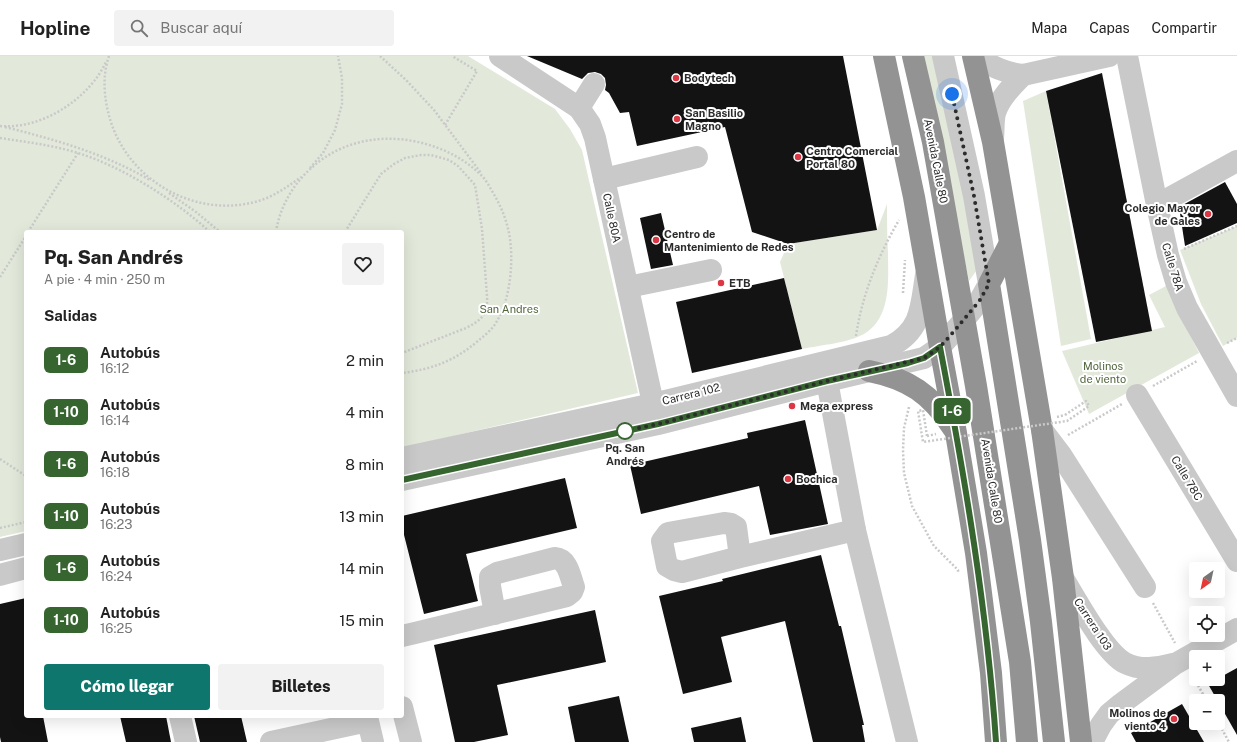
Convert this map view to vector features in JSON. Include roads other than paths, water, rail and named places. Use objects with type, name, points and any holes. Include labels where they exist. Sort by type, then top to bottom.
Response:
[{"type":"highway","points":[[884,56],[914,197],[976,553],[991,673],[996,742]]},
{"type":"highway","name":"Avenida Calle 80","points":[[913,56],[933,142],[965,319],[1020,662],[1027,742]]},
{"type":"highway","points":[[974,56],[993,142],[1042,430],[1064,578],[1081,742]]},
{"type":"highway","points":[[1010,243],[989,284],[1030,540],[1041,622],[1054,742]]},
{"type":"highway","points":[[869,371],[886,374],[897,378],[918,389],[930,398],[944,414],[956,433]]},
{"type":"street","name":"Calle 80A","points":[[500,56],[579,108],[590,124],[595,138],[655,414]]},
{"type":"street","points":[[943,56],[974,196],[989,284]]},
{"type":"street","points":[[974,56],[1010,74],[1023,75],[1108,56]]},
{"type":"street","name":"Calle 78A","points":[[1127,56],[1157,205],[1168,255],[1176,282],[1187,308],[1237,396]]},
{"type":"street","points":[[993,142],[995,115],[999,105],[1008,91],[1023,75]]},
{"type":"street","points":[[579,108],[594,84]]},
{"type":"street","points":[[604,179],[697,157]]},
{"type":"street","points":[[1157,205],[1237,161]]},
{"type":"street","name":"Carrera 102","points":[[404,479],[655,414],[891,346],[910,333],[913,328],[921,308],[927,268]]},
{"type":"street","points":[[628,287],[711,270]]},
{"type":"street","name":"Carrera 102","points":[[404,458],[655,414],[827,381],[924,358],[940,347],[965,319],[980,300],[989,284]]},
{"type":"street","points":[[827,381],[855,530],[907,742]]},
{"type":"street","name":"Calle 78C","points":[[1137,395],[1237,561]]},
{"type":"street","points":[[1042,430],[1062,455],[1145,587]]},
{"type":"street","points":[[740,557],[855,530]]},
{"type":"street","points":[[0,550],[24,544]]},
{"type":"street","points":[[0,575],[24,569]]},
{"type":"street","name":"Carrera 103","points":[[1064,578],[1100,638],[1114,656],[1137,668],[1155,669],[1179,661]]},
{"type":"street","points":[[404,636],[495,614]]},
{"type":"street","name":"Carrera 103","points":[[1092,742],[1109,714],[1179,661],[1237,628]]},
{"type":"street","points":[[404,715],[411,742]]},
{"type":"street","points":[[180,718],[186,742]]},
{"type":"street","points":[[271,742],[368,721],[373,742]]},
{"type":"place","name":"Bodytech","points":[[676,78]]},
{"type":"place","name":"San Basilio Magno","points":[[677,119]]},
{"type":"place","name":"Centro Comercial Portal 80","points":[[798,157]]},
{"type":"place","name":"Colegio Mayor de Gales","points":[[1208,214]]},
{"type":"place","name":"Centro de Mantenimiento de Redes","points":[[656,240]]},
{"type":"place","name":"ETB","points":[[721,283]]},
{"type":"place","name":"Mega express","points":[[792,406]]},
{"type":"place","name":"Pq. San Andrés","points":[[625,431]]},
{"type":"place","name":"Bochica","points":[[788,479]]},
{"type":"place","name":"Molinos de viento 4","points":[[1174,719]]},
{"type":"park label","name":"San Andres","points":[[509,309]]},
{"type":"park label","name":"Molinos de viento","points":[[1103,372]]}]
